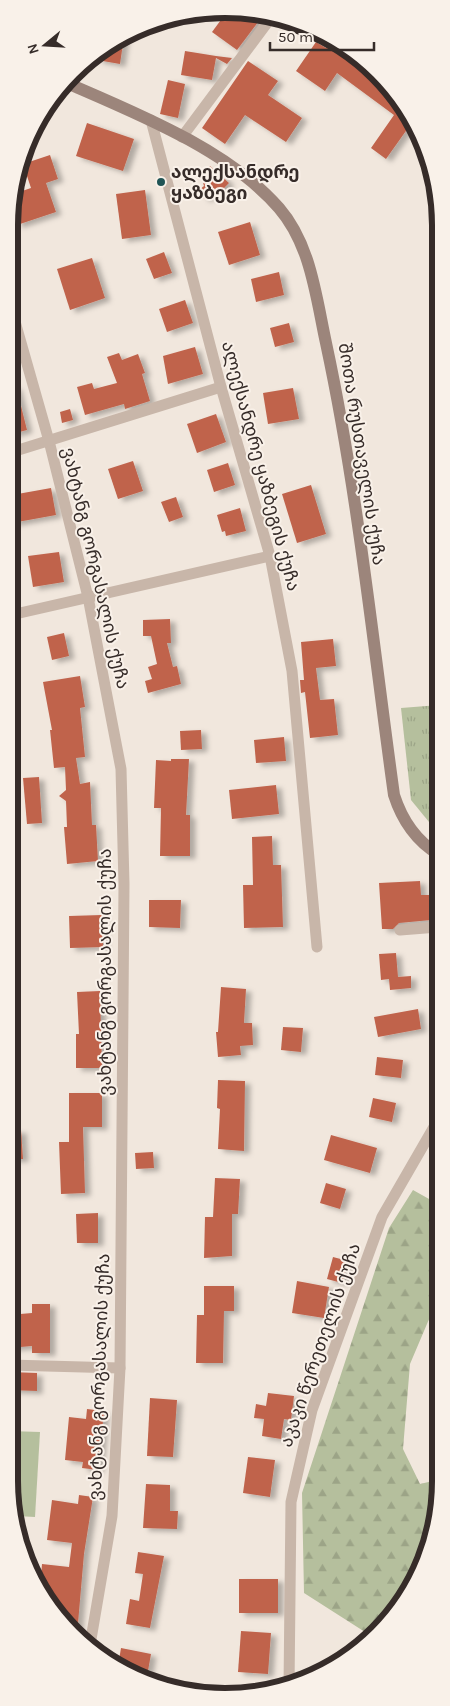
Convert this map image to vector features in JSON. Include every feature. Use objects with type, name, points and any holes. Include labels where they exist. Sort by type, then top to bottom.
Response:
[{"type":"main road","name":"შოთა რუსთაველის ქუჩა","points":[[72,85],[151,120],[212,153],[264,192],[289,221],[298,235],[312,280],[341,412],[394,795],[402,818],[416,837],[432,849]]},
{"type":"street","points":[[182,137],[268,22]]},
{"type":"street","name":"ალექსანდრე ყაზბეგის ქუჩა","points":[[151,120],[221,386],[270,556],[292,671],[317,947]]},
{"type":"street","name":"ვახტანგ გორგასალის ქუჩა","points":[[18,332],[49,441],[88,598],[121,769],[124,893],[120,1368],[112,1516],[91,1639]]},
{"type":"street","points":[[18,450],[221,386]]},
{"type":"street","points":[[18,614],[270,556]]},
{"type":"street","points":[[400,930],[432,928]]},
{"type":"street","name":"აკაკი წერეთელის ქუჩა","points":[[289,1678],[291,1502],[305,1436],[312,1410],[382,1217],[432,1130]]},
{"type":"street","points":[[18,1365],[120,1368]]},
{"type":"green space","points":[[432,706],[432,826],[411,800],[401,708]]},
{"type":"green space","points":[[413,1190],[432,1201],[432,1312],[410,1364],[403,1449],[420,1484],[432,1481],[432,1495],[429,1521],[411,1573],[390,1607],[365,1634],[365,1632],[304,1593],[302,1493],[389,1228]]},
{"type":"green space","points":[[18,1431],[40,1432],[35,1517],[20,1516],[18,1495]]},
{"type":"building","points":[[222,18],[260,20],[237,50],[212,32]]},
{"type":"building","points":[[316,42],[326,48],[328,45],[340,52],[372,78],[405,121],[408,128],[386,159],[371,148],[394,115],[337,73],[325,91],[296,71]]},
{"type":"building","points":[[123,44],[120,64],[99,60]]},
{"type":"building","points":[[185,51],[232,58],[227,64],[216,58],[212,80],[181,75]]},
{"type":"building","points":[[248,61],[278,81],[268,95],[302,118],[286,142],[245,115],[225,144],[202,128]]},
{"type":"building","points":[[168,80],[185,84],[178,118],[160,114]]},
{"type":"building","points":[[87,123],[134,139],[123,171],[76,156]]},
{"type":"building","points":[[50,155],[58,179],[46,183],[56,212],[18,225],[20,192],[31,188],[25,170],[28,162]]},
{"type":"building","points":[[210,166],[229,183],[220,192],[204,199],[200,189],[204,186],[201,176]]},
{"type":"building","points":[[145,190],[151,235],[122,239],[116,194]]},
{"type":"building","points":[[250,222],[260,255],[229,265],[218,232]]},
{"type":"building","points":[[164,252],[172,273],[154,279],[146,259]]},
{"type":"building","points":[[92,258],[105,298],[70,310],[57,269]]},
{"type":"building","points":[[279,272],[284,295],[256,302],[251,279]]},
{"type":"building","points":[[185,300],[193,323],[167,332],[159,309]]},
{"type":"building","points":[[289,323],[294,342],[275,347],[270,328]]},
{"type":"building","points":[[195,347],[203,374],[168,384],[163,356]]},
{"type":"building","points":[[119,353],[122,360],[138,354],[145,373],[142,374],[150,401],[125,409],[124,404],[85,415],[77,387],[92,383],[94,389],[117,383],[107,357]]},
{"type":"building","points":[[293,388],[299,419],[268,424],[263,393]]},
{"type":"building","points":[[18,394],[27,430],[18,432]]},
{"type":"building","points":[[70,409],[73,420],[62,423],[60,412]]},
{"type":"building","points":[[216,414],[226,442],[197,453],[187,424]]},
{"type":"building","points":[[133,461],[143,491],[118,499],[108,469]]},
{"type":"building","points":[[228,463],[235,485],[214,492],[207,470]]},
{"type":"building","points":[[311,485],[326,534],[297,543],[282,494]]},
{"type":"building","points":[[51,488],[56,515],[18,522],[18,494]]},
{"type":"building","points":[[176,497],[183,517],[169,522],[161,502]]},
{"type":"building","points":[[240,508],[246,531],[226,536],[225,531],[222,532],[217,515]]},
{"type":"building","points":[[59,552],[64,582],[33,587],[28,556]]},
{"type":"building","points":[[170,619],[171,643],[167,643],[173,667],[177,666],[181,684],[148,693],[145,681],[152,679],[148,667],[157,664],[151,636],[143,636],[143,620]]},
{"type":"building","points":[[64,633],[69,656],[52,660],[47,637]]},
{"type":"building","points":[[333,639],[336,666],[316,668],[320,700],[334,699],[338,735],[310,738],[305,692],[301,693],[300,680],[304,680],[301,642]]},
{"type":"building","points":[[80,676],[85,707],[80,708],[85,757],[76,758],[80,784],[90,782],[92,825],[96,825],[98,861],[67,864],[64,827],[67,827],[66,801],[59,796],[66,790],[65,767],[54,768],[50,730],[52,730],[43,682]]},
{"type":"building","points":[[201,730],[202,749],[181,750],[180,731]]},
{"type":"building","points":[[284,737],[286,761],[256,763],[254,740]]},
{"type":"building","points":[[171,759],[189,759],[186,815],[190,815],[190,856],[160,856],[161,808],[154,808],[156,760],[171,761]]},
{"type":"building","points":[[39,777],[42,823],[27,824],[23,778]]},
{"type":"building","points":[[276,785],[279,814],[232,819],[229,790]]},
{"type":"building","points":[[272,836],[273,865],[281,865],[283,927],[244,928],[243,885],[253,885],[252,837]]},
{"type":"building","points":[[420,881],[421,895],[429,895],[431,920],[399,923],[393,929],[382,929],[379,883]]},
{"type":"building","points":[[149,900],[181,900],[180,928],[149,927]]},
{"type":"building","points":[[102,915],[103,947],[70,948],[69,916]]},
{"type":"building","points":[[396,953],[398,977],[411,976],[411,988],[390,990],[389,979],[381,980],[379,954]]},
{"type":"building","points":[[221,987],[246,989],[244,1023],[252,1023],[253,1045],[240,1046],[241,1055],[218,1057],[216,1032],[218,1032]]},
{"type":"building","points":[[100,991],[102,1068],[76,1068],[76,1034],[79,1034],[77,992]]},
{"type":"building","points":[[418,1009],[421,1029],[378,1037],[374,1017]]},
{"type":"building","points":[[283,1027],[303,1028],[301,1052],[281,1050]]},
{"type":"building","points":[[377,1057],[403,1060],[401,1078],[375,1075]]},
{"type":"building","points":[[218,1080],[245,1081],[244,1151],[218,1149],[220,1109],[217,1108]]},
{"type":"building","points":[[69,1093],[102,1093],[102,1127],[83,1127],[85,1193],[61,1194],[59,1142],[69,1142]]},
{"type":"building","points":[[373,1098],[396,1103],[392,1122],[369,1117]]},
{"type":"building","points":[[18,1130],[21,1130],[23,1159],[18,1159]]},
{"type":"building","points":[[331,1135],[377,1148],[370,1173],[324,1160]]},
{"type":"building","points":[[153,1152],[154,1168],[136,1169],[135,1153]]},
{"type":"building","points":[[215,1178],[240,1179],[238,1214],[232,1214],[232,1256],[204,1258],[205,1217],[213,1217]]},
{"type":"building","points":[[326,1183],[346,1189],[340,1209],[320,1203]]},
{"type":"building","points":[[98,1213],[98,1243],[77,1243],[76,1214]]},
{"type":"building","points":[[333,1257],[348,1261],[342,1283],[327,1279]]},
{"type":"building","points":[[297,1281],[329,1287],[324,1318],[292,1313]]},
{"type":"building","points":[[204,1286],[234,1286],[234,1311],[224,1311],[223,1363],[196,1363],[197,1315],[204,1315]]},
{"type":"building","points":[[32,1304],[50,1304],[50,1353],[32,1353],[32,1346],[18,1347],[18,1314],[32,1313]]},
{"type":"building","points":[[18,1372],[37,1373],[37,1391],[18,1390]]},
{"type":"building","points":[[268,1393],[294,1396],[291,1420],[284,1419],[281,1439],[262,1436],[264,1419],[254,1418],[256,1404],[266,1406]]},
{"type":"building","points":[[150,1398],[177,1400],[173,1457],[147,1456]]},
{"type":"building","points":[[87,1409],[104,1411],[98,1470],[82,1468],[83,1462],[65,1460],[69,1417],[86,1419]]},
{"type":"building","points":[[248,1457],[275,1460],[270,1497],[243,1493]]},
{"type":"building","points":[[146,1484],[170,1485],[170,1511],[178,1511],[177,1529],[143,1528]]},
{"type":"building","points":[[79,1495],[93,1497],[84,1554],[78,1628],[52,1596],[41,1577],[42,1564],[69,1567],[72,1543],[47,1540],[52,1500],[78,1504]]},
{"type":"building","points":[[138,1552],[164,1556],[150,1628],[126,1624],[130,1599],[139,1601],[143,1574],[135,1573]]},
{"type":"building","points":[[239,1579],[278,1579],[278,1613],[239,1613]]},
{"type":"building","points":[[241,1631],[271,1633],[268,1674],[238,1672]]},
{"type":"building","points":[[121,1648],[151,1654],[148,1671],[142,1671],[119,1660]]},
{"type":"place","name":"ალექსანდრე ყაზბეგი","points":[[161,182]]}]
